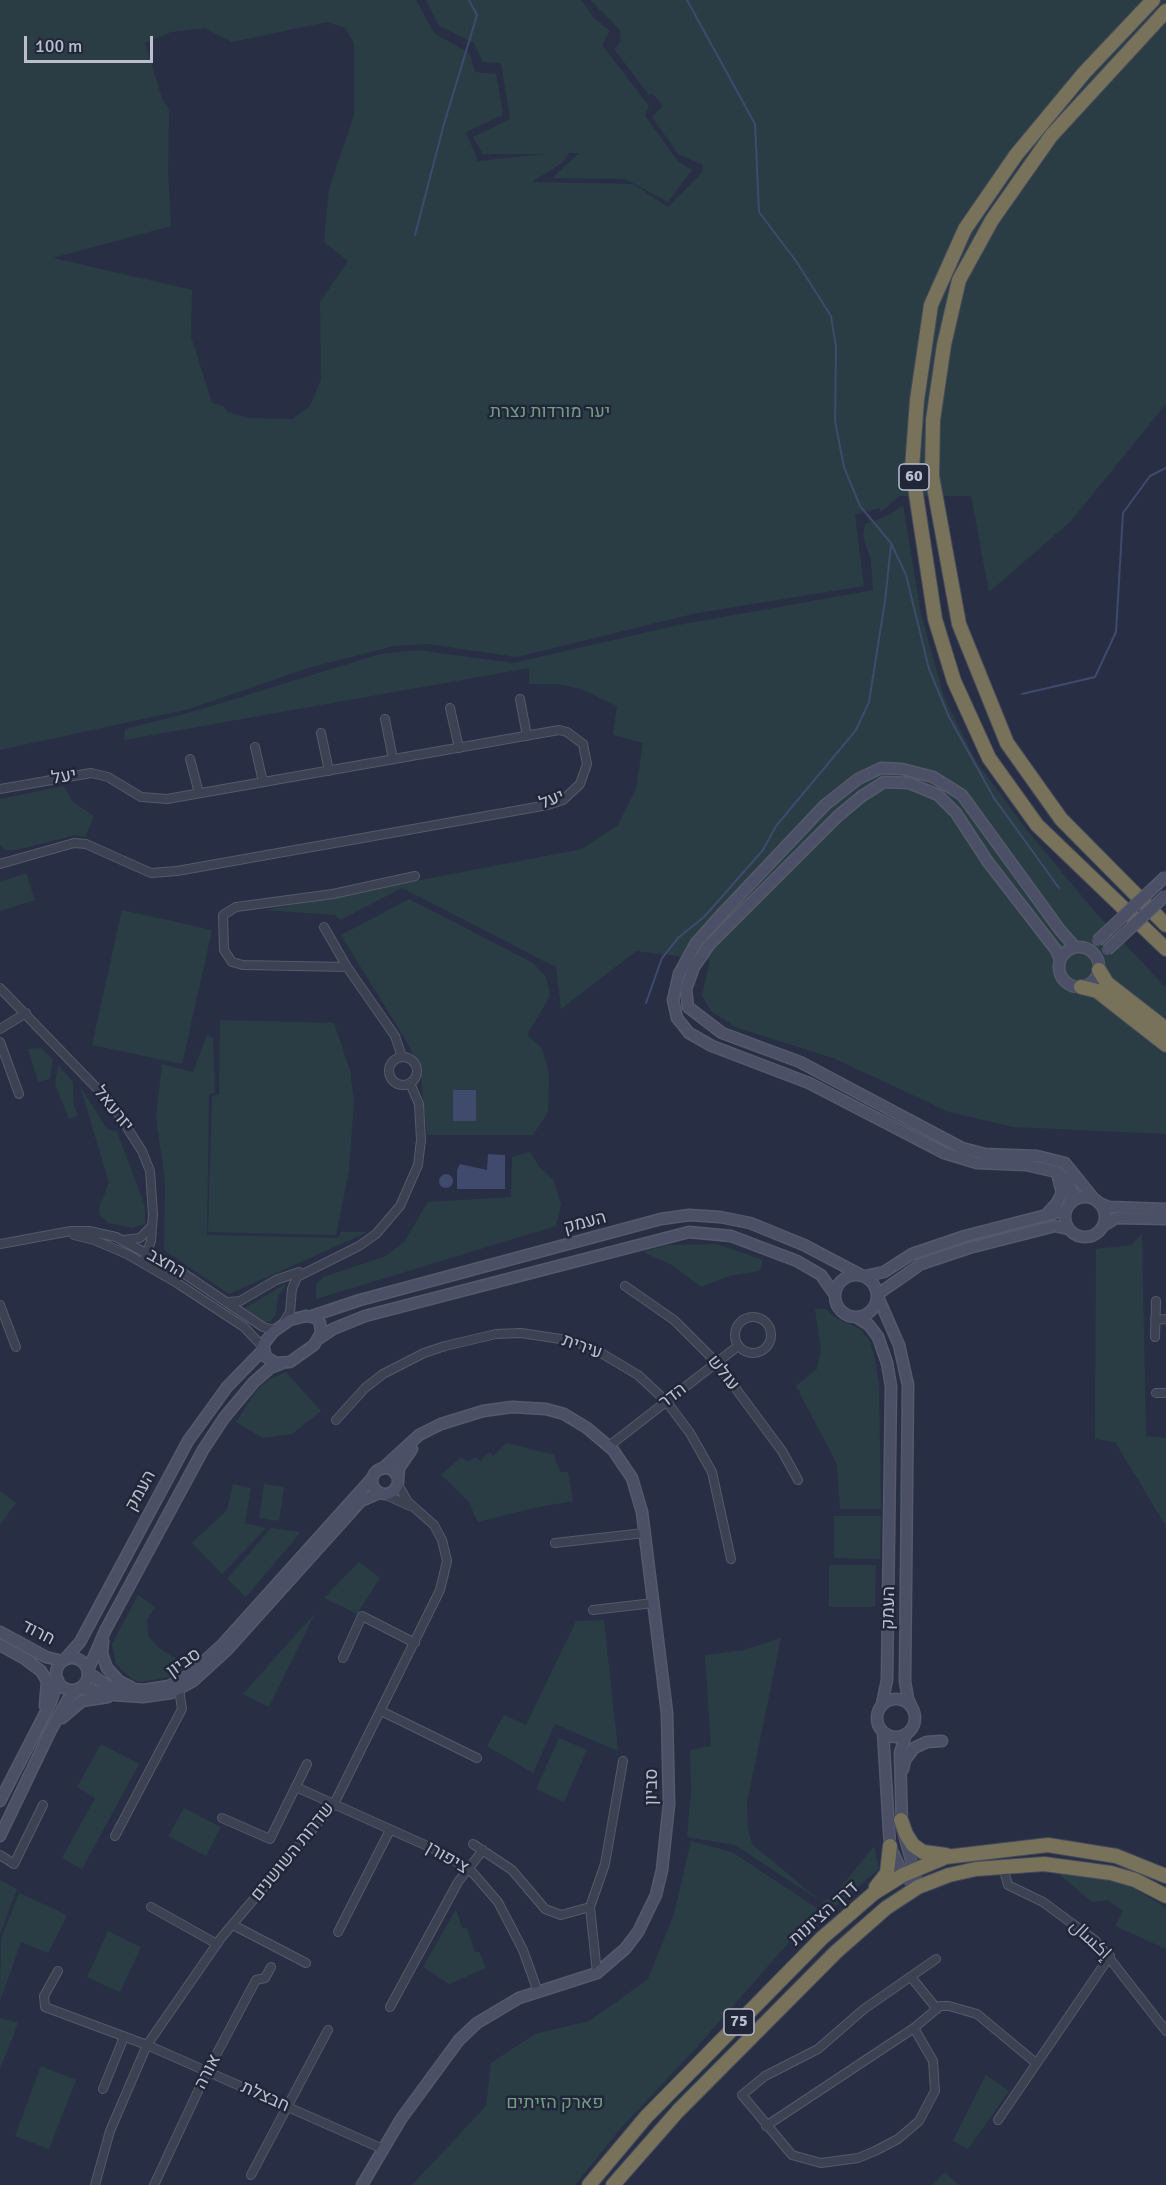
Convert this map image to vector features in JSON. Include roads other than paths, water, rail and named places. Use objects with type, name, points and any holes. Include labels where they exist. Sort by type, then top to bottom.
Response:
[{"type":"highway","name":"60","points":[[1153,0],[1084,73],[1016,155],[965,229],[932,305],[917,400],[912,468],[935,619],[954,681],[989,758],[1037,825],[1166,949]]},
{"type":"highway","name":"60","points":[[1166,12],[1050,136],[992,220],[959,280],[944,345],[933,420],[933,476],[959,624],[1006,743],[1061,819],[1166,925]]},
{"type":"highway","points":[[1099,966],[1107,983],[1166,1029]]},
{"type":"highway","points":[[1081,987],[1097,992],[1166,1045]]},
{"type":"highway","points":[[901,1820],[909,1840],[919,1850],[931,1854],[957,1855]]},
{"type":"highway","points":[[860,1905],[887,1873],[890,1845]]},
{"type":"highway","name":"דרך הציונות","points":[[589,2185],[664,2097],[822,1938],[860,1905],[909,1872],[957,1855],[1023,1847],[1069,1847],[1116,1856],[1166,1876]]},
{"type":"highway","name":"דרך הציונות","points":[[613,2185],[678,2110],[836,1952],[886,1908],[918,1887],[949,1875],[1044,1864],[1090,1868],[1135,1880],[1161,1893]]},
{"type":"street","points":[[520,699],[527,736]]},
{"type":"street","points":[[450,708],[459,748]]},
{"type":"street","points":[[385,719],[393,759]]},
{"type":"street","name":"יעל","points":[[0,789],[91,773],[108,777],[133,794],[148,800],[329,771],[559,730],[567,732],[583,744],[585,774],[580,784],[563,800],[548,805],[163,873],[151,873],[86,844],[75,843],[0,864]]},
{"type":"street","points":[[321,733],[329,771]]},
{"type":"street","points":[[255,747],[262,782]]},
{"type":"street","points":[[190,759],[199,793]]},
{"type":"street","points":[[1068,1229],[1064,1216],[1073,1194],[1068,1182],[1057,1172],[1026,1165],[977,1163],[944,1153],[809,1083],[712,1046],[688,1033],[677,1018],[673,1000],[679,974],[696,943],[720,916],[764,873],[825,805],[858,779],[881,768],[902,769],[933,777],[962,795],[1078,947],[1093,952],[1099,966]]},
{"type":"street","points":[[1060,960],[1056,950],[988,862],[956,813],[938,795],[909,783],[884,782],[862,796],[838,816],[709,945],[694,967],[686,989],[688,1007],[722,1033],[800,1062],[962,1148],[985,1154],[1037,1156],[1065,1163],[1105,1214],[1103,1226]]},
{"type":"street","points":[[347,967],[243,965],[232,962],[224,950],[223,915],[236,907],[325,896],[415,876]]},
{"type":"street","points":[[1166,876],[1097,941],[1068,950],[1060,960],[1059,966],[1063,979],[1074,986],[1081,987],[1094,981],[1107,950],[1166,895]]},
{"type":"street","points":[[324,927],[347,967],[394,1036],[402,1057]]},
{"type":"street","name":"יזרעאל","points":[[0,988],[111,1104],[126,1124],[150,1171],[153,1222],[148,1253],[143,1263]]},
{"type":"street","points":[[0,1029],[26,1013]]},
{"type":"street","points":[[0,1042],[19,1094]]},
{"type":"street","points":[[402,1057],[410,1059],[417,1069],[416,1078],[410,1083],[397,1084],[389,1073],[391,1064],[402,1057]]},
{"type":"street","points":[[228,1302],[240,1301],[276,1280],[359,1246],[376,1234],[400,1206],[418,1165],[421,1140],[419,1104],[410,1083]]},
{"type":"street","points":[[1045,1216],[1062,1193],[1057,1172]]},
{"type":"street","points":[[1166,1209],[1109,1207],[1081,1197],[1067,1207],[1045,1216],[912,1254],[884,1272],[845,1278],[839,1283],[835,1295],[837,1304],[842,1312],[856,1317],[870,1312],[878,1295],[921,1264],[1055,1226],[1087,1237],[1094,1235],[1116,1218],[1166,1219]]},
{"type":"street","name":"העמק","points":[[63,1660],[80,1642],[188,1441],[227,1387],[263,1349],[266,1339],[279,1327],[360,1300],[661,1219],[689,1215],[720,1217],[750,1223],[804,1245],[863,1276]]},
{"type":"street","points":[[123,1240],[140,1238],[150,1229],[153,1222]]},
{"type":"street","name":"החצב","points":[[0,1244],[46,1234],[88,1231],[123,1240],[228,1302],[262,1327],[279,1327]]},
{"type":"street","name":"העמק","points":[[88,1671],[105,1630],[176,1496],[224,1418],[262,1373],[297,1358],[333,1329],[365,1316],[689,1232],[731,1236],[797,1261],[822,1275],[835,1295]]},
{"type":"street","name":"החצב","points":[[46,1234],[71,1235],[94,1240],[143,1263],[227,1315],[256,1338],[263,1349]]},
{"type":"street","points":[[279,1327],[290,1312],[297,1277],[312,1267]]},
{"type":"street","points":[[863,1276],[876,1286],[878,1295]]},
{"type":"street","name":"עולש","points":[[625,1286],[674,1320],[716,1362],[782,1451],[798,1480]]},
{"type":"street","name":"העמק","points":[[878,1295],[899,1345],[908,1385],[905,1692],[912,1708]]},
{"type":"street","points":[[292,1296],[296,1306],[320,1323],[318,1339]]},
{"type":"street","points":[[1155,1337],[1156,1301]]},
{"type":"street","points":[[0,1305],[16,1347]]},
{"type":"street","points":[[756,1317],[767,1323],[771,1338],[764,1350],[752,1354],[738,1346],[734,1333],[740,1322],[756,1317]]},
{"type":"street","name":"העמק","points":[[856,1317],[869,1324],[878,1337],[887,1363],[891,1386],[887,1680],[882,1704]]},
{"type":"street","points":[[1155,1320],[1166,1319]]},
{"type":"street","name":"עירית","points":[[336,1420],[365,1388],[403,1363],[424,1353],[471,1339],[513,1333],[555,1337],[596,1350],[638,1375],[666,1401],[690,1433],[712,1472],[731,1559]]},
{"type":"street","name":"הדר","points":[[609,1446],[738,1346]]},
{"type":"street","points":[[263,1349],[271,1361],[283,1363]]},
{"type":"street","points":[[1156,1393],[1166,1393]]},
{"type":"street","name":"סביון","points":[[362,2185],[401,2119],[459,2040],[496,2010],[538,1992],[597,1972],[611,1963],[638,1932],[656,1895],[662,1870],[669,1804],[669,1744],[638,1494],[632,1479],[609,1446],[579,1423],[546,1409],[491,1410],[436,1426],[411,1441],[382,1469]]},
{"type":"street","name":"סביון","points":[[398,1482],[402,1461],[420,1439],[436,1426]]},
{"type":"street","points":[[382,1469],[391,1470],[398,1482],[392,1492],[382,1494],[373,1487],[373,1477],[382,1469]]},
{"type":"street","name":"סביון","points":[[88,1671],[108,1686],[143,1690],[169,1686],[189,1675],[206,1660],[373,1477]]},
{"type":"street","name":"שדרות השושנים","points":[[95,2185],[110,2131],[147,2045],[217,1944],[334,1804],[440,1590],[447,1561],[446,1550],[434,1525],[403,1495],[398,1482]]},
{"type":"street","name":"סביון","points":[[79,1688],[117,1696],[143,1698],[179,1689],[193,1681],[227,1650],[361,1501],[382,1494]]},
{"type":"street","name":"שדרות השושנים","points":[[382,1494],[419,1511]]},
{"type":"street","points":[[555,1543],[644,1533]]},
{"type":"street","points":[[593,1610],[653,1603]]},
{"type":"street","points":[[343,1658],[362,1616],[415,1643]]},
{"type":"street","points":[[105,1630],[102,1654],[107,1668],[119,1681],[143,1690]]},
{"type":"street","name":"חרוד","points":[[0,1632],[33,1650],[63,1660]]},
{"type":"street","points":[[33,1650],[61,1653],[80,1642]]},
{"type":"street","name":"חרוד","points":[[0,1645],[57,1679]]},
{"type":"street","points":[[25,1659],[41,1671],[47,1681],[43,1716]]},
{"type":"street","points":[[0,1801],[54,1695],[57,1669],[63,1660],[79,1659],[88,1671],[87,1682],[68,1699],[0,1836]]},
{"type":"street","points":[[57,1679],[68,1689],[79,1688]]},
{"type":"street","points":[[115,1836],[182,1709],[179,1689]]},
{"type":"street","points":[[50,1732],[68,1711],[82,1701],[117,1696]]},
{"type":"street","points":[[909,1872],[901,1820],[900,1753],[906,1734],[915,1721],[912,1708],[897,1699],[882,1704],[876,1716],[883,1732],[890,1845],[918,1887]]},
{"type":"street","points":[[381,1711],[477,1758]]},
{"type":"street","points":[[883,1732],[895,1738],[906,1734]]},
{"type":"street","points":[[900,1778],[905,1760],[914,1748],[927,1742],[942,1741]]},
{"type":"street","points":[[597,1972],[590,1907],[605,1864],[623,1761]]},
{"type":"street","points":[[222,1818],[270,1839],[307,1764]]},
{"type":"street","name":"ציפורן","points":[[296,1787],[445,1854],[470,1870],[483,1883],[506,1917],[523,1950],[538,1992]]},
{"type":"street","points":[[0,1855],[14,1864],[43,1805]]},
{"type":"street","points":[[338,1932],[390,1830]]},
{"type":"street","points":[[473,1844],[512,1870],[545,1909],[561,1915],[590,1907]]},
{"type":"street","points":[[390,2007],[458,1882],[470,1870],[483,1850]]},
{"type":"street","name":"إكسال","points":[[1003,1867],[1008,1885],[1067,1918],[1110,1956],[1166,2031]]},
{"type":"street","points":[[1161,1893],[1166,1902]]},
{"type":"street","points":[[151,1907],[217,1944]]},
{"type":"street","points":[[233,1925],[306,1963]]},
{"type":"street","points":[[998,2120],[1110,1956]]},
{"type":"street","points":[[914,2028],[933,2061],[935,2091],[919,2121],[898,2139],[858,2158],[821,2163],[792,2155],[742,2095],[765,2076],[818,2049],[864,2009],[936,1959]]},
{"type":"street","name":"אורה","points":[[154,2185],[207,2072],[256,1980],[265,1978],[271,1966]]},
{"type":"street","name":"חבצלת","points":[[58,1971],[44,1996],[45,2007],[147,2045],[383,2150]]},
{"type":"street","points":[[911,1977],[937,2009]]},
{"type":"street","points":[[766,2126],[914,2028],[937,2009],[949,2006],[977,2014],[1036,2063]]},
{"type":"street","points":[[251,2175],[328,2030]]},
{"type":"street","points":[[103,2089],[124,2037]]},
{"type":"water","points":[[453,1090],[476,1090],[476,1121],[453,1121]]},
{"type":"water","points":[[488,1154],[505,1155],[505,1189],[457,1189],[457,1170],[460,1164],[487,1170]]},
{"type":"water","points":[[443,1174],[449,1174],[453,1181],[449,1188],[443,1188],[439,1184],[439,1178]]},
{"type":"waterway","points":[[415,235],[444,124],[477,15],[469,0]]},
{"type":"waterway","points":[[687,0],[755,124],[759,212],[796,261],[831,316],[836,347],[835,421],[844,467],[860,506],[891,543],[906,575],[929,669],[949,717],[994,798],[1059,888]]},
{"type":"waterway","points":[[1022,694],[1095,677],[1116,632],[1123,513],[1150,476],[1166,468]]},
{"type":"waterway","points":[[646,1003],[662,958],[679,937],[704,917],[763,850],[776,826],[856,730],[869,702],[885,601],[891,545]]},
{"type":"park label","name":"יער מורדות נצרת","points":[[550,412]]},
{"type":"park label","name":"פארק הזיתים","points":[[555,2103]]}]
